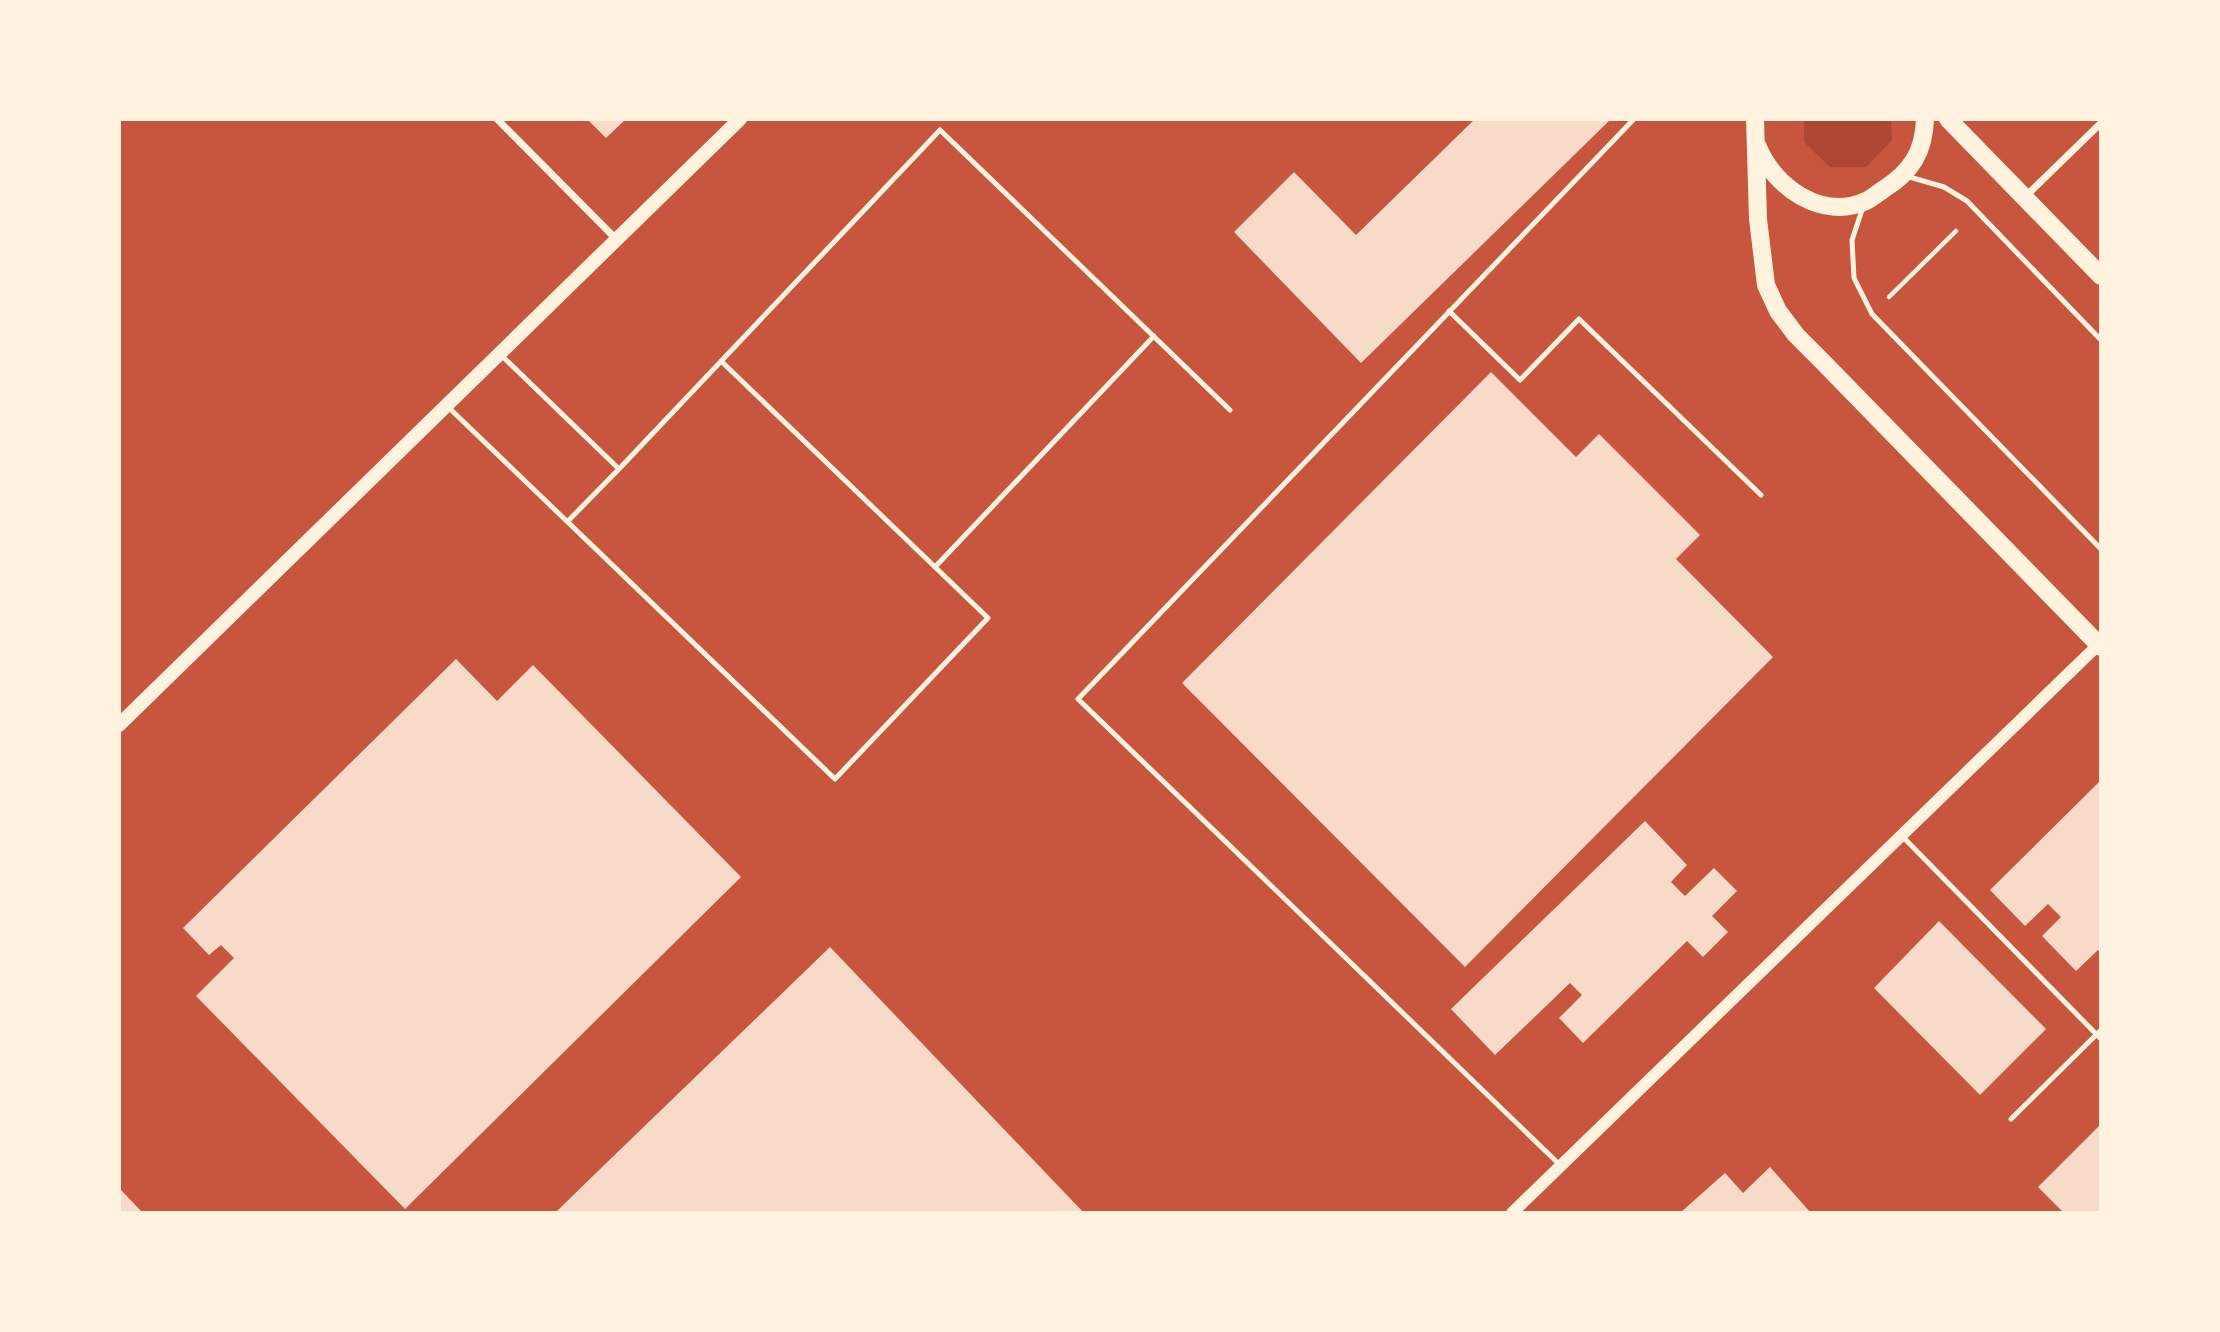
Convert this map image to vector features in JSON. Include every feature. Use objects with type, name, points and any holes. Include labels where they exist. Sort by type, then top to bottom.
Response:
[{"type":"main road","points":[[119,725],[740,119]]},
{"type":"main road","points":[[1755,119],[1761,256],[1766,285],[1778,311],[1796,335],[2100,646]]},
{"type":"main road","points":[[1756,140],[1764,162],[1778,181],[1797,195],[1819,204],[1842,206],[1865,202],[1905,176],[1920,150],[1925,119]]},
{"type":"main road","points":[[1948,119],[2101,276]]},
{"type":"street","points":[[497,119],[616,239]]},
{"type":"street","points":[[2025,198],[2101,123]]},
{"type":"street","points":[[1511,1213],[2100,646]]},
{"type":"lane","points":[[1561,1166],[1078,699],[1634,119]]},
{"type":"lane","points":[[568,522],[940,130],[1230,410]]},
{"type":"lane","points":[[1905,176],[1944,187],[1967,201],[2101,340]]},
{"type":"lane","points":[[1865,202],[1852,240],[1854,278],[1872,314],[2101,549]]},
{"type":"lane","points":[[1449,312],[1520,380],[1579,319],[1761,495]]},
{"type":"lane","points":[[935,567],[1154,336]]},
{"type":"lane","points":[[500,354],[619,469]]},
{"type":"lane","points":[[447,405],[835,779],[988,618],[721,361]]},
{"type":"lane","points":[[1901,835],[2099,1034],[2011,1119]]},
{"type":"path","points":[[1884,302],[1956,231]]},
{"type":"shaded area","points":[[1804,119],[1891,119],[1892,140],[1866,167],[1830,167],[1804,142]]},
{"type":"building","points":[[587,119],[626,119],[606,138]]},
{"type":"building","points":[[1475,119],[1611,119],[1361,363],[1234,232],[1294,172],[1356,235]]},
{"type":"building","points":[[1491,372],[1576,457],[1599,434],[1700,535],[1676,559],[1773,657],[1465,967],[1182,683]]},
{"type":"building","points":[[456,659],[497,701],[533,665],[741,877],[405,1209],[196,996],[234,958],[221,945],[209,955],[183,928]]},
{"type":"building","points":[[2101,780],[2101,953],[2098,950],[2076,971],[2042,936],[2061,917],[2048,904],[2025,926],[1990,890]]},
{"type":"building","points":[[1645,821],[1687,865],[1671,882],[1685,896],[1714,868],[1737,891],[1712,916],[1728,932],[1703,957],[1687,941],[1583,1043],[1559,1018],[1582,995],[1570,983],[1495,1055],[1451,1009]]},
{"type":"building","points":[[1939,921],[2046,1029],[1980,1095],[1874,988]]},
{"type":"building","points":[[830,947],[1084,1213],[555,1213],[597,1172]]},
{"type":"building","points":[[2101,1124],[2101,1213],[2064,1213],[2038,1187]]},
{"type":"building","points":[[1770,1167],[1811,1213],[1680,1213],[1725,1173],[1743,1193]]},
{"type":"building","points":[[119,1188],[143,1213],[119,1213]]}]
